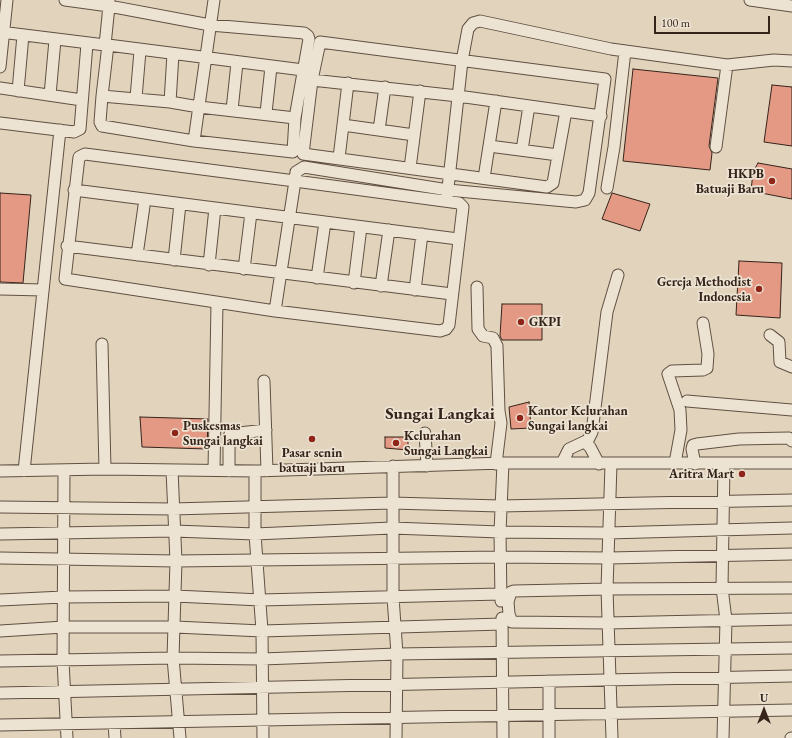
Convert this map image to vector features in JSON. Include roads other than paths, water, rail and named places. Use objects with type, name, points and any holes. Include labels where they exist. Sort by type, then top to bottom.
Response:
[{"type":"street","points":[[0,67],[1,32],[7,0]]},
{"type":"street","points":[[65,0],[109,3],[210,25],[306,34],[309,39],[295,118],[293,152],[194,141],[104,127],[100,122],[108,45],[140,51],[303,70]]},
{"type":"street","points":[[194,141],[207,58],[214,0]]},
{"type":"street","points":[[750,0],[792,6]]},
{"type":"street","points":[[1,32],[55,40],[105,45],[109,3]]},
{"type":"street","points":[[447,195],[462,61],[468,29],[473,23],[480,21],[625,51],[726,65],[774,60],[792,61]]},
{"type":"street","points":[[18,91],[23,35]]},
{"type":"street","points":[[50,95],[55,40]]},
{"type":"street","points":[[275,311],[294,181],[298,170],[307,167],[447,195],[459,202],[463,207],[458,238],[449,325],[443,331],[275,311],[66,279],[64,277],[79,158],[85,154],[294,181],[447,195],[576,202],[585,200],[590,193],[605,79],[321,41],[318,45],[312,80],[302,154],[551,186],[553,183],[566,111]]},
{"type":"street","points":[[0,123],[74,132],[80,129],[87,44]]},
{"type":"street","points":[[136,98],[140,51]]},
{"type":"street","points":[[607,188],[614,147],[625,51]]},
{"type":"street","points":[[170,102],[173,54]]},
{"type":"street","points":[[232,110],[237,63]]},
{"type":"street","points":[[716,147],[726,65]]},
{"type":"street","points":[[266,114],[271,67]]},
{"type":"street","points":[[312,80],[458,96],[601,116]]},
{"type":"street","points":[[339,158],[348,83]]},
{"type":"street","points":[[379,130],[385,87]]},
{"type":"street","points":[[0,88],[82,100]]},
{"type":"street","points":[[410,168],[420,92]]},
{"type":"street","points":[[102,96],[136,98],[295,118]]},
{"type":"street","points":[[484,178],[496,101]]},
{"type":"street","points":[[522,150],[529,106]]},
{"type":"street","points":[[343,125],[414,135]]},
{"type":"street","points":[[24,471],[60,130]]},
{"type":"street","points":[[489,146],[558,155]]},
{"type":"street","points":[[74,190],[288,218],[458,238]]},
{"type":"street","points":[[137,255],[145,199]]},
{"type":"street","points":[[174,260],[180,204]]},
{"type":"street","points":[[209,265],[215,208]]},
{"type":"street","points":[[244,269],[251,213]]},
{"type":"street","points":[[317,278],[325,222]]},
{"type":"street","points":[[354,283],[361,227]]},
{"type":"street","points":[[381,286],[389,230]]},
{"type":"street","points":[[415,290],[422,234]]},
{"type":"street","points":[[68,246],[209,265],[452,294]]},
{"type":"street","points":[[562,463],[569,450],[588,440],[592,432],[607,312],[618,275]]},
{"type":"street","points":[[477,287],[478,329],[483,336],[492,338],[497,346],[499,411],[501,423],[499,464],[501,557],[500,594],[503,652],[503,738]]},
{"type":"street","points":[[0,289],[43,290]]},
{"type":"street","points":[[214,470],[216,303]]},
{"type":"street","points":[[675,463],[681,430],[680,410],[677,396],[668,374],[672,371],[703,370],[707,368],[708,354],[703,323]]},
{"type":"street","points":[[770,335],[779,342],[780,362],[792,367]]},
{"type":"street","points":[[102,344],[105,469]]},
{"type":"street","points":[[264,381],[267,471]]},
{"type":"street","points":[[687,401],[792,410]]},
{"type":"street","points":[[229,471],[228,438],[230,434],[266,430]]},
{"type":"street","points":[[425,433],[427,466]]},
{"type":"street","points":[[695,464],[692,449],[693,445],[697,444],[739,439],[789,438],[792,441]]},
{"type":"street","points":[[585,442],[590,447],[599,464]]},
{"type":"street","points":[[0,471],[64,471],[105,469],[267,471],[393,466],[562,463],[792,463]]},
{"type":"street","points":[[611,464],[608,504],[609,558],[606,589],[612,738]]},
{"type":"street","points":[[723,738],[724,649],[726,620],[722,588],[724,464]]},
{"type":"street","points":[[393,466],[393,597],[397,654],[396,738]]},
{"type":"street","points":[[172,470],[176,561],[173,658],[180,738]]},
{"type":"street","points":[[64,471],[63,660],[68,738]]},
{"type":"street","points":[[255,471],[255,534],[261,600],[262,631],[263,738]]},
{"type":"street","points":[[0,507],[256,508],[392,503],[500,506],[792,500]]},
{"type":"street","points":[[0,534],[174,531],[255,534],[392,528],[500,532],[608,533],[792,528]]},
{"type":"street","points":[[0,558],[176,561],[501,557],[609,558],[723,554],[792,554]]},
{"type":"street","points":[[792,588],[514,591],[511,592],[508,602],[509,614],[512,622],[792,619]]},
{"type":"street","points":[[0,600],[63,597],[175,596],[261,600],[500,594]]},
{"type":"street","points":[[0,630],[64,627],[175,627],[262,631],[502,624]]},
{"type":"street","points":[[0,661],[173,658],[262,659],[397,654],[792,648]]},
{"type":"street","points":[[0,693],[792,676]]},
{"type":"street","points":[[549,681],[549,738]]},
{"type":"street","points":[[0,725],[792,710]]},
{"type":"street","points":[[114,723],[115,738]]},
{"type":"place","name":"HKPB Batuaji Baru","points":[[772,181]]},
{"type":"place","name":"Gereja Methodist Indonesia","points":[[759,289]]},
{"type":"place","name":"GKPI","points":[[521,322]]},
{"type":"place","name":"Kantor Kelurahan Sungai langkai","points":[[520,418]]},
{"type":"place","name":"Puskesmas Sungai langkai","points":[[175,433]]},
{"type":"place","name":"Pasar senin batuaji baru","points":[[312,439]]},
{"type":"place","name":"Kelurahan Sungai Langkai","points":[[396,443]]},
{"type":"place","name":"Aritra Mart","points":[[742,474]]},
{"type":"district","name":"Sungai Langkai","points":[[440,414]]}]
